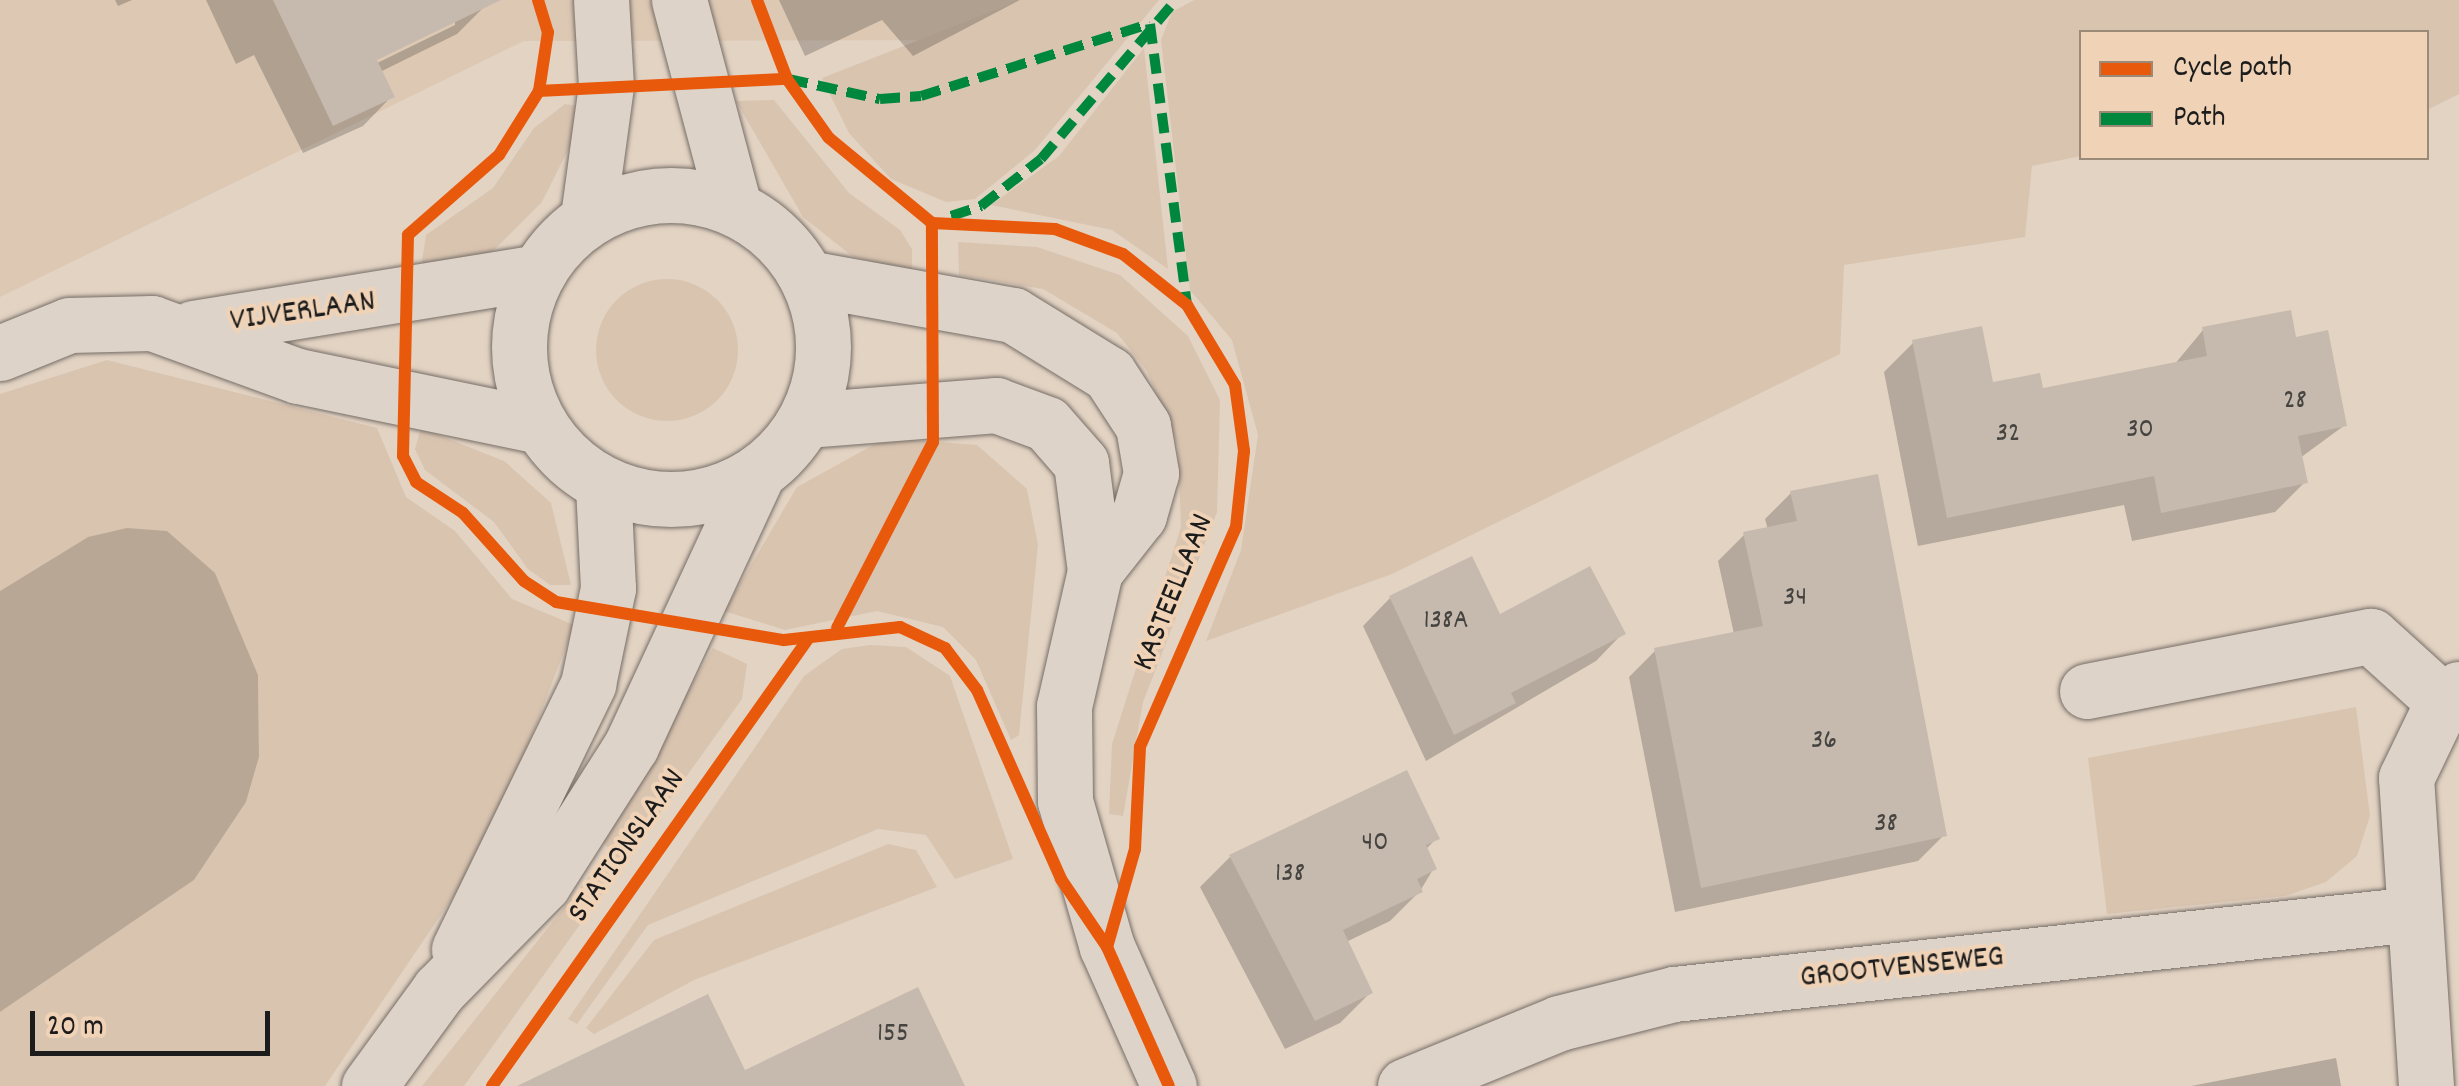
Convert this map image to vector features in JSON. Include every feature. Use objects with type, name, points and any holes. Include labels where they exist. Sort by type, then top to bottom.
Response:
[{"type":"street","points":[[588,218],[606,86],[601,0]]},
{"type":"street","points":[[678,0],[734,207]]},
{"type":"street","points":[[660,194],[734,207],[789,249],[808,278],[822,325],[822,373],[806,420],[758,472],[682,499],[603,484],[540,426],[518,350],[538,272],[588,218],[660,194]]},
{"type":"street","name":"VIJVERLAAN","points":[[0,352],[97,320],[186,329],[538,272]]},
{"type":"street","name":"KASTEELLAAN","points":[[808,278],[1013,315],[1109,374],[1143,426],[1151,473],[1139,515],[1096,572]]},
{"type":"street","name":"VIJVERLAAN","points":[[186,329],[298,376],[540,426]]},
{"type":"street","name":"KASTEELLAAN","points":[[806,420],[972,403],[1034,418],[1081,463],[1096,572],[1064,706],[1064,801],[1107,947],[1169,1086]]},
{"type":"street","name":"STATIONSLAAN","points":[[369,1086],[439,990],[543,884],[631,746],[758,472]]},
{"type":"street","name":"STATIONSLAAN","points":[[439,990],[588,684],[608,588],[603,484]]},
{"type":"street","points":[[2087,690],[2371,636],[2451,695],[2406,778],[2426,1086]]},
{"type":"street","name":"GROOTVENSEWEG","points":[[1404,1086],[1559,1022],[1674,994],[2414,914]]},
{"type":"shaded area","points":[[0,0],[1055,0],[967,40],[524,41],[0,297]]},
{"type":"shaded area","points":[[1021,0],[1159,0],[1035,150],[975,199],[946,202],[891,179],[849,133],[822,78]]},
{"type":"shaded area","points":[[1194,0],[2459,0],[2459,94],[2429,109],[2429,30],[2079,30],[2079,156],[2032,166],[2025,237],[1844,265],[1840,354],[1392,574],[1206,641],[1241,550],[1258,435],[1232,340],[1190,290],[1161,40],[1172,12]]},
{"type":"shaded area","points":[[1144,48],[1168,269],[1112,230],[991,205],[1059,156]]},
{"type":"shaded area","points":[[774,100],[849,193],[900,230],[912,249],[912,273],[852,256],[803,217],[736,101]]},
{"type":"shaded area","points":[[565,104],[576,106],[572,142],[542,202],[491,253],[421,268],[426,235],[493,188],[534,128]]},
{"type":"shaded area","points":[[958,242],[1037,247],[1120,275],[1188,336],[1220,400],[1217,512],[1143,702],[1123,816],[1109,814],[1112,744],[1181,527],[1178,446],[1147,371],[1117,333],[1043,289],[959,275]]},
{"type":"shaded area","points":[[667,279],[694,285],[717,300],[732,323],[738,350],[732,377],[717,400],[694,415],[667,421],[640,415],[617,400],[602,377],[596,350],[602,323],[617,300],[640,285]]},
{"type":"shaded area","points":[[107,360],[377,428],[406,497],[455,531],[512,599],[574,625],[527,749],[459,888],[325,1086],[0,1086],[0,1012],[194,880],[246,802],[259,757],[258,675],[215,573],[88,537],[0,591],[0,394]]},
{"type":"shaded area","points":[[421,428],[504,461],[551,503],[571,585],[550,585],[528,569],[494,522],[425,470],[415,449]]},
{"type":"shaded area","points":[[886,438],[977,445],[1027,489],[1038,545],[1019,735],[1011,740],[976,660],[943,627],[877,611],[785,630],[724,611],[797,487]]},
{"type":"shaded area","points":[[127,528],[167,531],[215,573],[258,675],[259,757],[246,802],[194,880],[0,1012],[0,591],[88,537]]},
{"type":"shaded area","points":[[870,645],[906,647],[950,676],[1013,859],[955,879],[926,835],[878,829],[648,925],[577,1024],[568,1019],[804,676],[842,649]]},
{"type":"shaded area","points":[[713,648],[747,664],[742,699],[464,1086],[422,1086],[610,850],[602,841]]},
{"type":"shaded area","points":[[2356,707],[2370,816],[2357,856],[2326,882],[2285,896],[2107,914],[2088,758]]},
{"type":"shaded area","points":[[888,844],[916,850],[937,887],[694,980],[594,1034],[586,1028],[654,940]]},
{"type":"building","points":[[273,0],[501,0],[377,60],[395,97],[333,126]]},
{"type":"building","points":[[2291,310],[2296,337],[2328,330],[2347,426],[2298,436],[2308,483],[2161,513],[2154,476],[1947,518],[1912,340],[1982,326],[1993,382],[2040,373],[2043,388],[2207,356],[2202,327]]},
{"type":"building","points":[[1878,474],[1947,836],[1701,888],[1654,648],[1763,626],[1743,532],[1797,521],[1790,491]]},
{"type":"building","points":[[1472,556],[1500,614],[1590,566],[1626,634],[1511,693],[1516,703],[1454,735],[1389,596]]},
{"type":"building","points":[[1407,770],[1440,839],[1426,845],[1437,869],[1417,879],[1423,892],[1343,930],[1373,993],[1315,1021],[1229,855]]},
{"type":"building","points":[[918,987],[965,1086],[517,1086],[708,994],[745,1070]]},
{"type":"marked path","points":[[951,216],[981,206],[1041,159],[1176,0]]},
{"type":"marked path","points":[[788,79],[880,99],[921,96],[1150,24],[1187,305]]},
{"type":"cycle path","points":[[538,0],[548,32],[539,91],[499,155],[408,235],[403,456],[416,482],[463,513],[524,581],[556,602],[784,640],[900,627],[945,648],[977,690],[1061,879],[1107,947],[1169,1086]]},
{"type":"cycle path","points":[[757,0],[787,79],[829,138],[932,223]]},
{"type":"cycle path","points":[[539,91],[787,79]]},
{"type":"cycle path","points":[[932,223],[1055,229],[1123,254],[1187,305],[1235,385],[1244,451],[1236,527],[1140,747],[1135,849],[1107,947]]},
{"type":"cycle path","points":[[837,628],[933,442],[932,223]]},
{"type":"cycle path","points":[[492,1086],[808,639]]}]
